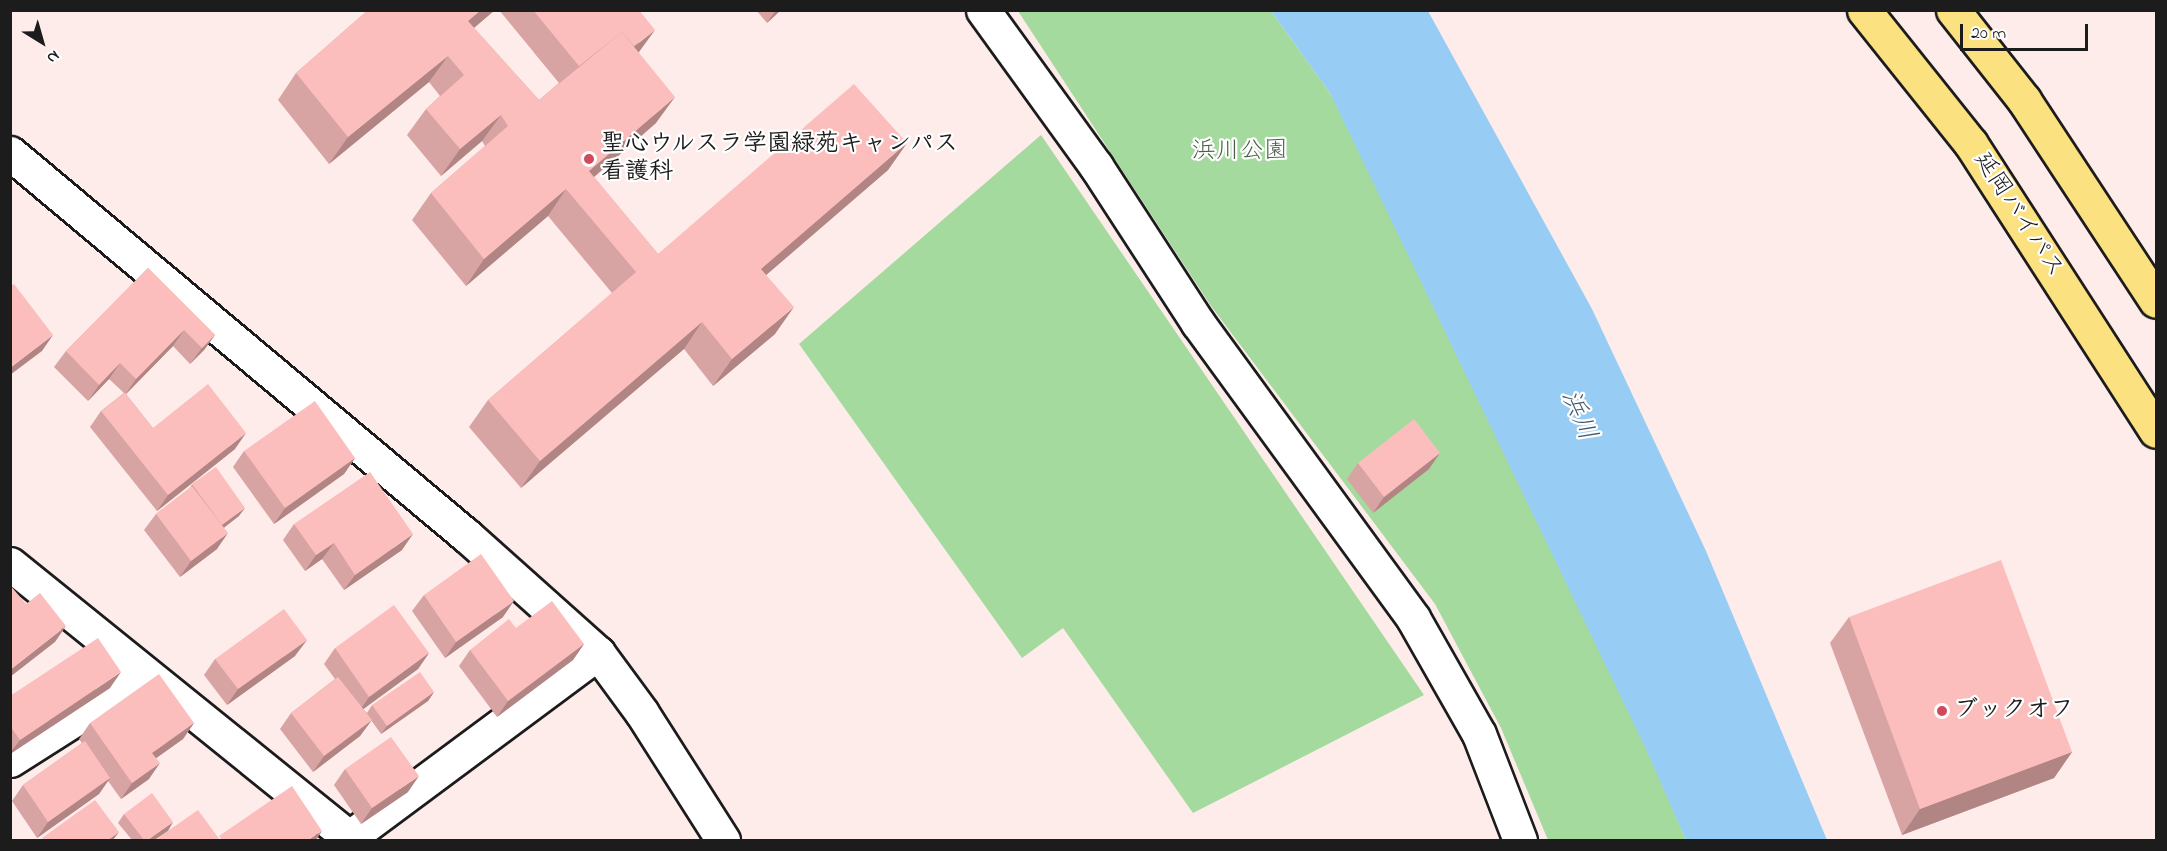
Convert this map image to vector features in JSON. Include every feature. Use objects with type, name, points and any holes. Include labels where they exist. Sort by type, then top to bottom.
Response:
[{"type":"highway","name":"延岡バイパス","points":[[1864,10],[1971,144],[2157,431]]},
{"type":"highway","points":[[1953,10],[2024,100],[2157,301]]},
{"type":"street","points":[[983,10],[1096,166],[1198,324],[1413,618],[1479,734],[1520,840]]},
{"type":"street","points":[[10,153],[467,536],[598,653],[642,713],[723,840]]},
{"type":"street","points":[[10,564],[349,840],[598,653]]},
{"type":"street","points":[[10,760],[144,675]]},
{"type":"green space","name":"浜川公園","points":[[1018,11],[1271,11],[1330,93],[1527,470],[1686,840],[1548,840],[1501,728],[1435,604],[1211,306]]},
{"type":"green space","points":[[1041,135],[1424,695],[1193,813],[1063,628],[1022,658],[799,344]]},
{"type":"water","name":"浜川","points":[[1271,11],[1428,11],[1592,309],[1706,551],[1827,840],[1686,840],[1645,747],[1330,93]]},
{"type":"building","points":[[368,10],[481,10],[468,21],[539,100],[622,32],[675,97],[589,171],[658,254],[854,84],[907,143],[761,269],[794,307],[732,359],[702,322],[540,461],[488,400],[636,272],[566,189],[484,259],[431,193],[508,126],[501,115],[460,149],[426,109],[464,75],[448,56],[348,137],[296,73]]},
{"type":"building","points":[[533,10],[639,10],[655,30],[634,46],[622,32],[579,66]]},
{"type":"building","points":[[148,268],[215,335],[202,348],[184,330],[136,379],[120,363],[99,385],[66,351]]},
{"type":"building","points":[[14,284],[53,335],[10,368],[10,287]]},
{"type":"building","points":[[208,384],[246,433],[168,495],[101,411],[125,393],[153,428]]},
{"type":"building","points":[[315,401],[355,458],[285,508],[244,451]]},
{"type":"building","points":[[1414,419],[1440,453],[1384,497],[1358,463]]},
{"type":"building","points":[[216,467],[245,508],[222,525],[192,484]]},
{"type":"building","points":[[370,472],[413,534],[355,575],[334,543],[316,555],[294,524]]},
{"type":"building","points":[[192,486],[228,533],[191,561],[156,514]]},
{"type":"building","points":[[481,554],[514,601],[456,642],[424,595]]},
{"type":"building","name":"ブックオフ","points":[[2001,560],[2072,752],[1920,809],[1849,617]]},
{"type":"building","points":[[10,585],[26,604],[40,593],[66,626],[10,670]]},
{"type":"building","points":[[552,601],[584,644],[508,701],[470,650],[509,619],[516,628]]},
{"type":"building","points":[[394,605],[429,653],[369,697],[335,648]]},
{"type":"building","points":[[284,609],[307,640],[238,689],[215,659]]},
{"type":"building","points":[[98,638],[121,672],[20,740],[10,726],[10,696]]},
{"type":"building","points":[[420,672],[434,692],[387,726],[372,705]]},
{"type":"building","points":[[159,674],[194,723],[152,753],[160,763],[132,783],[90,723]]},
{"type":"building","points":[[338,677],[372,720],[324,756],[291,713]]},
{"type":"building","points":[[391,737],[419,776],[372,808],[345,769]]},
{"type":"building","points":[[85,741],[110,778],[48,822],[23,785]]},
{"type":"building","points":[[292,786],[322,831],[308,840],[222,840],[219,836]]},
{"type":"building","points":[[152,793],[173,822],[148,840],[144,840],[124,814]]},
{"type":"building","points":[[95,800],[119,832],[108,840],[44,840],[42,838]]},
{"type":"building","points":[[198,810],[220,840],[155,840]]},
{"type":"place","name":"聖心ウルスラ学園緑苑キャンパス 看護科","points":[[589,159]]},
{"type":"place","name":"ブックオフ","points":[[1942,711]]}]
